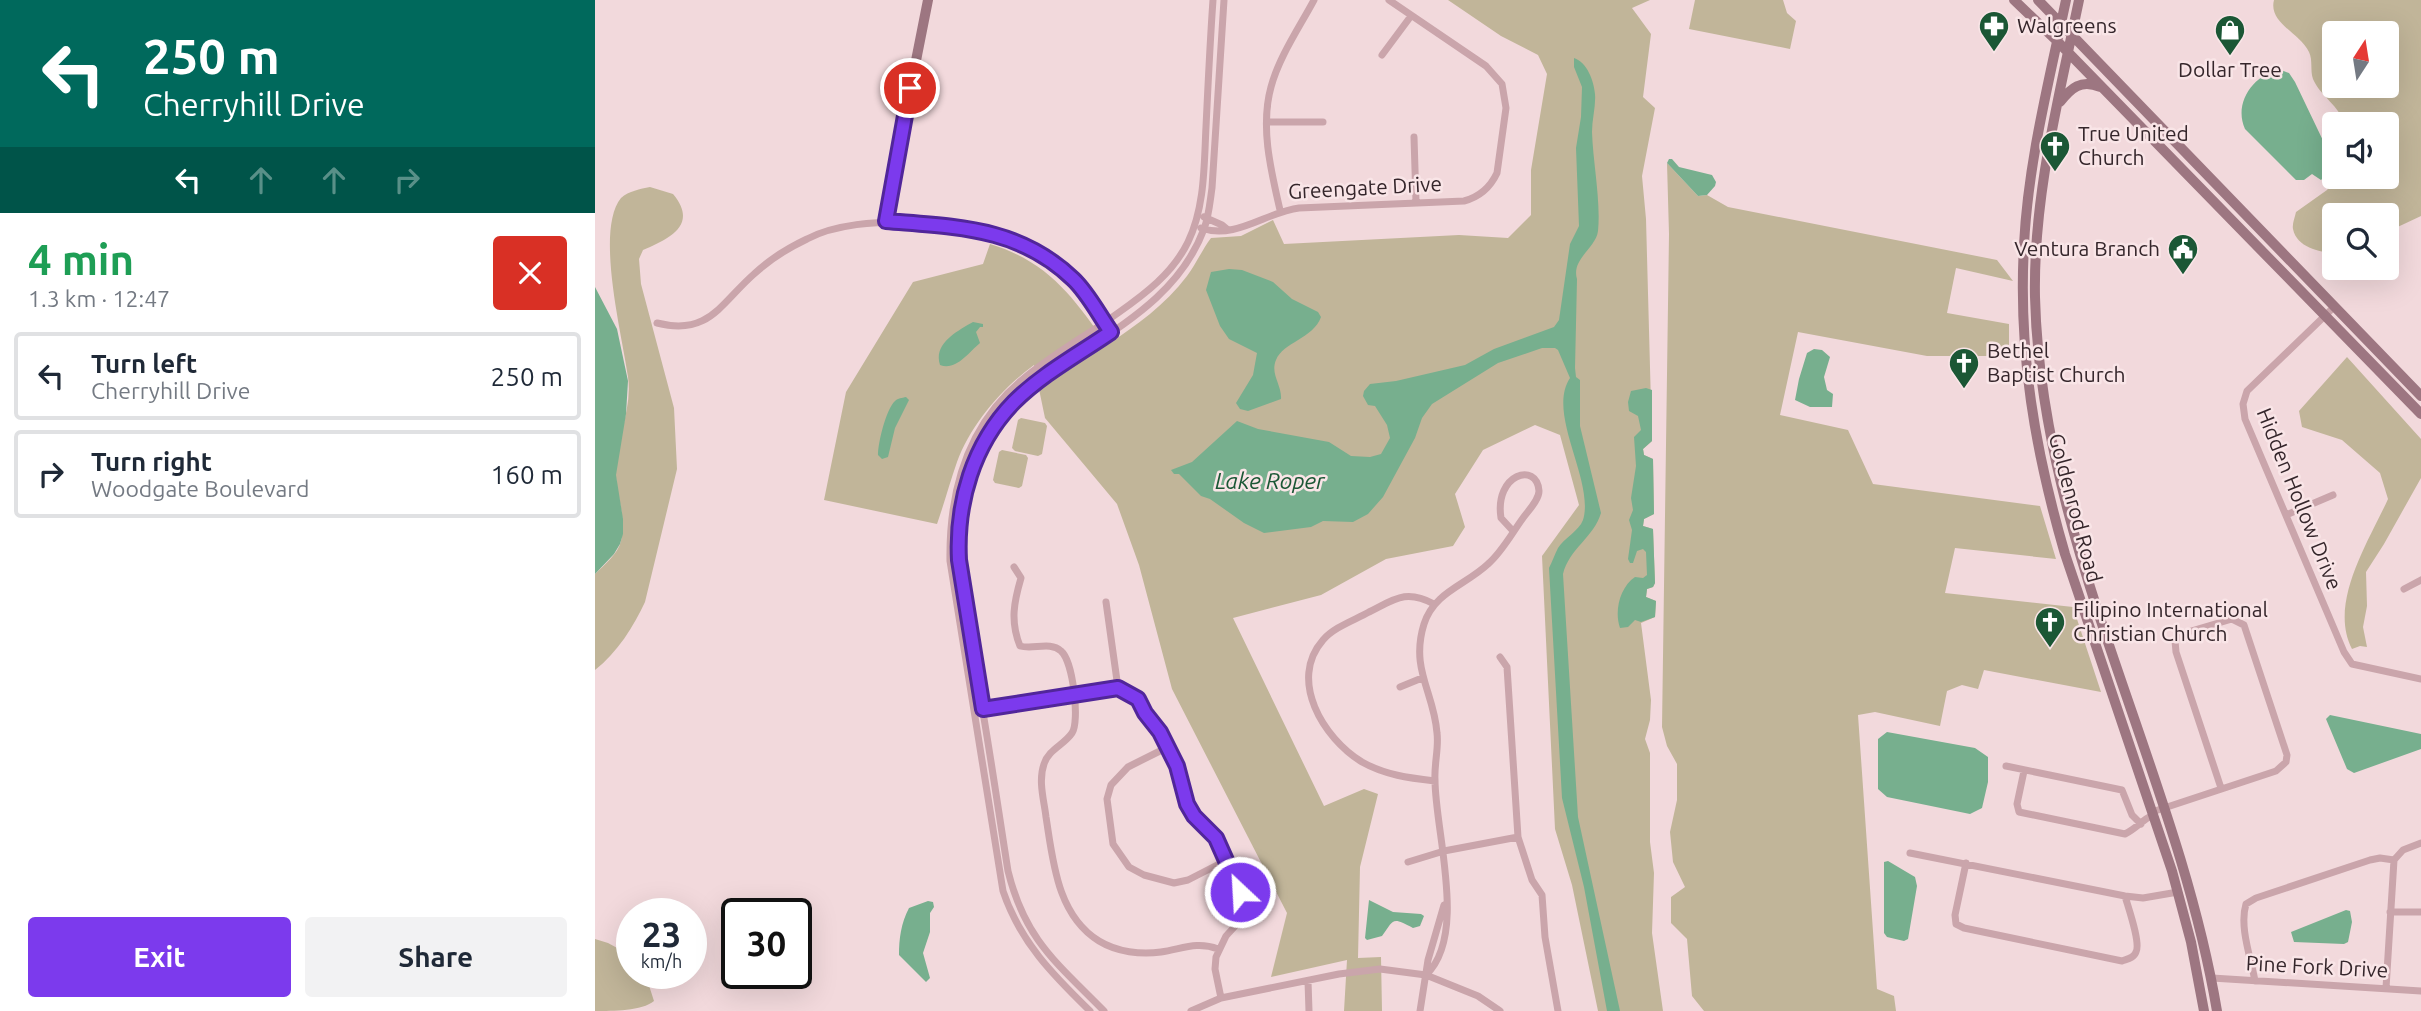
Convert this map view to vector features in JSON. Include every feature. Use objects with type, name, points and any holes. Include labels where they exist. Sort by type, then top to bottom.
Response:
[{"type":"main road","points":[[906,111],[928,0]]},
{"type":"main road","points":[[2014,0],[2421,414]]},
{"type":"main road","points":[[2038,0],[2421,396]]},
{"type":"main road","name":"Goldenrod Road","points":[[2066,0],[2037,142],[2026,220],[2023,336],[2028,397],[2039,457],[2065,554],[2178,892],[2204,1011]]},
{"type":"main road","name":"Goldenrod Road","points":[[2079,0],[2041,202],[2035,296],[2041,376],[2054,456],[2078,550],[2194,900],[2217,1011]]},
{"type":"main road","points":[[2057,106],[2074,86],[2085,83],[2103,89]]},
{"type":"main road","points":[[2036,274],[2028,261],[2028,252],[2038,159],[2037,142]]},
{"type":"main road","points":[[2023,276],[2031,287],[2033,366],[2041,376]]},
{"type":"street","points":[[1104,1011],[1045,952],[1023,916],[1013,892],[983,709],[972,673],[951,570],[951,513],[961,468],[970,445],[1001,399],[1023,379],[1105,323],[1159,281],[1188,241],[1197,215],[1204,177],[1213,0]]},
{"type":"street","points":[[1090,1011],[1036,956],[1024,939],[1004,895],[974,710],[958,537],[963,498],[973,465],[996,423],[1037,382],[1149,304],[1184,267],[1205,229],[1213,178],[1224,0]]},
{"type":"street","points":[[1280,210],[1268,149],[1268,105],[1274,77],[1314,0]]},
{"type":"street","points":[[1382,55],[1411,16],[1389,0]]},
{"type":"street","name":"Greengate Drive","points":[[1194,225],[1217,232],[1240,228],[1280,210],[1464,201],[1475,198],[1492,183],[1497,173],[1506,108],[1502,84],[1486,65],[1411,16]]},
{"type":"street","points":[[886,221],[906,111]]},
{"type":"street","points":[[1267,121],[1323,122]]},
{"type":"street","points":[[1206,130],[1216,131]]},
{"type":"street","points":[[1414,137],[1416,202]]},
{"type":"street","points":[[2220,210],[2231,200]]},
{"type":"street","points":[[1197,215],[1228,230]]},
{"type":"street","points":[[657,323],[675,327],[708,320],[766,263],[803,241],[822,232],[886,221],[983,230],[1031,247],[1075,281],[1111,332]]},
{"type":"street","name":"Hidden Hollow Drive","points":[[2335,307],[2247,391],[2243,404],[2245,419],[2334,630],[2352,664],[2421,680]]},
{"type":"street","points":[[1420,1011],[1426,975],[1436,965],[1446,925],[1444,851],[1434,781],[1437,734],[1419,665],[1424,624],[1434,604],[1489,564],[1535,501],[1539,491],[1534,480],[1527,475],[1513,478],[1500,497],[1501,518],[1513,531]]},
{"type":"street","points":[[2286,515],[2333,495]]},
{"type":"street","points":[[2065,554],[2078,550]]},
{"type":"street","points":[[950,561],[960,564]]},
{"type":"street","points":[[951,570],[960,564]]},
{"type":"street","points":[[1014,567],[1021,578],[1013,603],[1012,619],[1020,646],[1053,647],[1062,652],[1067,660],[1074,695],[1077,722],[1073,732],[1052,750],[1044,762],[1042,773],[1054,867],[1060,889],[1071,912],[1097,939],[1122,950],[1160,952],[1195,944],[1206,944],[1218,949]]},
{"type":"street","points":[[2404,589],[2421,580]]},
{"type":"street","points":[[1434,604],[1413,596],[1395,598],[1324,638],[1313,655],[1308,671],[1308,688],[1313,703],[1330,734],[1343,748],[1381,771],[1434,781]]},
{"type":"street","points":[[1106,602],[1118,688]]},
{"type":"street","points":[[2024,771],[2017,804],[2019,812],[2125,834],[2141,824],[2142,820],[2164,808],[2276,771],[2286,762],[2287,755],[2243,625],[2232,619],[2181,634],[2175,641],[2176,652],[2221,788]]},
{"type":"street","points":[[1500,657],[1507,667],[1518,837],[1532,880],[1542,895],[1545,937],[1558,1011]]},
{"type":"street","points":[[1400,687],[1422,678]]},
{"type":"street","points":[[974,710],[1118,688],[1138,699],[1177,766],[1187,804],[1194,816],[1216,838],[1240,892],[1241,911],[1237,924],[1218,949],[1215,969],[1221,998]]},
{"type":"street","points":[[1168,747],[1128,767],[1111,785],[1107,799],[1113,844],[1129,867],[1144,875],[1174,883],[1188,880],[1225,861]]},
{"type":"street","points":[[2006,766],[2122,790],[2132,815],[2141,824]]},
{"type":"street","points":[[1408,862],[1444,851],[1518,837]]},
{"type":"street","points":[[2386,988],[2394,860],[2403,850],[2421,843]]},
{"type":"street","points":[[1910,853],[2125,896],[2143,898],[2178,892]]},
{"type":"street","points":[[2255,981],[2243,913],[2246,904],[2256,898],[2369,860],[2394,860]]},
{"type":"street","points":[[1966,863],[1955,915],[1957,924],[1963,928],[2122,961],[2136,953],[2137,943],[2125,896]]},
{"type":"street","points":[[1004,895],[1013,892]]},
{"type":"street","points":[[2390,912],[2421,912]]},
{"type":"street","points":[[1191,1011],[1221,998],[1370,969],[1426,975],[1478,996],[1500,1011]]},
{"type":"street","name":"Pine Fork Drive","points":[[2212,978],[2421,991]]},
{"type":"street","points":[[1308,981],[1309,1011]]},
{"type":"street","points":[[1082,1004],[1089,996]]},
{"type":"shaded area","points":[[1448,0],[1650,0],[1632,8],[1651,34],[1643,97],[1655,108],[1642,176],[1646,219],[1652,441],[1643,449],[1644,455],[1653,459],[1654,514],[1644,519],[1643,526],[1653,529],[1655,583],[1647,589],[1646,597],[1656,601],[1655,617],[1641,623],[1651,700],[1645,739],[1650,753],[1650,842],[1654,873],[1652,933],[1663,1011],[1598,1011],[1572,885],[1555,829],[1542,556],[1579,505],[1560,435],[1535,425],[1483,450],[1455,494],[1465,527],[1453,546],[1386,559],[1321,595],[1233,618],[1324,806],[1364,789],[1378,794],[1360,867],[1358,958],[1381,957],[1382,1011],[1344,1011],[1347,960],[1271,977],[1287,913],[1172,689],[1139,565],[1117,504],[1045,418],[1034,365],[999,396],[970,434],[957,462],[937,524],[824,500],[846,392],[913,282],[983,264],[990,244],[1028,261],[1058,283],[1107,345],[1140,322],[1169,296],[1187,276],[1211,238],[1241,236],[1273,220],[1284,244],[1459,235],[1508,238],[1531,215],[1531,170],[1547,74],[1538,55],[1501,36]]},
{"type":"shaded area","points":[[1695,0],[1783,0],[1787,13],[1796,21],[1790,49],[1689,29]]},
{"type":"shaded area","points":[[2274,0],[2421,0],[2421,216],[2399,226],[2399,203],[2322,203],[2322,251],[2299,241],[2293,227],[2296,212],[2328,189],[2399,189],[2399,112],[2338,112],[2326,98],[2399,98],[2399,21],[2322,21],[2322,93],[2313,79],[2311,58],[2305,45],[2276,15]]},
{"type":"shaded area","points":[[1667,163],[1698,196],[1707,195],[1728,207],[1997,260],[2013,281],[1956,268],[1947,313],[2009,324],[2009,356],[1927,356],[1798,332],[1780,415],[1848,430],[1873,484],[2040,506],[2056,559],[1955,548],[1945,593],[2073,607],[2101,692],[1984,670],[1978,689],[1962,685],[1947,691],[1940,726],[1875,712],[1858,715],[1877,989],[1894,996],[1896,1011],[1704,1011],[1692,996],[1687,939],[1671,923],[1671,897],[1685,887],[1673,862],[1670,832],[1677,800],[1677,764],[1667,746],[1662,727],[1669,234]]},
{"type":"shaded area","points":[[650,187],[673,194],[683,214],[677,230],[671,236],[643,250],[639,259],[641,284],[674,408],[677,469],[645,602],[624,639],[611,656],[595,670],[595,574],[614,555],[621,541],[622,517],[616,465],[629,390],[616,310],[610,233],[614,213],[621,198]]},
{"type":"shaded area","points":[[2347,357],[2421,439],[2421,478],[2366,572],[2367,606],[2363,627],[2367,647],[2352,649],[2346,631],[2348,592],[2362,553],[2388,499],[2380,473],[2342,440],[2302,427],[2299,411]]},
{"type":"shaded area","points":[[1021,418],[1045,423],[1047,426],[1042,454],[1038,456],[1012,448],[1018,420]]},
{"type":"shaded area","points":[[1002,450],[1026,455],[1028,458],[1022,486],[1019,488],[995,483],[993,480],[999,452]]},
{"type":"shaded area","points":[[595,939],[616,947],[616,989],[650,989],[654,1001],[635,1009],[595,1011]]},
{"type":"water","name":"Lake Roper","points":[[1574,58],[1583,63],[1589,73],[1595,94],[1592,132],[1598,231],[1577,265],[1575,368],[1576,377],[1580,380],[1580,426],[1601,513],[1593,529],[1570,557],[1563,574],[1578,817],[1620,1011],[1607,1011],[1584,887],[1562,798],[1549,568],[1558,548],[1581,524],[1585,504],[1564,410],[1564,393],[1570,378],[1558,350],[1542,348],[1498,363],[1432,404],[1422,418],[1415,438],[1383,497],[1368,514],[1353,522],[1323,521],[1311,527],[1264,533],[1201,496],[1179,474],[1174,474],[1171,470],[1192,462],[1237,421],[1258,429],[1329,442],[1351,456],[1370,457],[1381,454],[1390,438],[1387,425],[1375,406],[1368,405],[1363,396],[1370,384],[1396,381],[1465,365],[1494,349],[1554,327],[1559,320],[1570,244],[1579,226],[1576,148],[1582,87],[1574,67]]},
{"type":"water","points":[[2281,70],[2289,73],[2322,138],[2321,180],[2312,174],[2304,180],[2296,180],[2245,129],[2242,109],[2248,91],[2271,72]]},
{"type":"water","points":[[1669,159],[1679,167],[1712,175],[1715,186],[1707,195],[1698,196],[1667,163]]},
{"type":"water","points":[[1242,270],[1273,282],[1292,299],[1318,312],[1321,317],[1312,330],[1285,349],[1276,360],[1274,370],[1281,399],[1248,411],[1240,409],[1236,403],[1253,375],[1257,353],[1229,339],[1220,326],[1206,290],[1211,272]]},
{"type":"water","points":[[595,287],[617,329],[628,381],[626,414],[616,475],[623,534],[614,554],[595,574]]},
{"type":"water","points":[[973,322],[983,324],[976,332],[980,343],[957,363],[951,366],[940,365],[939,357],[943,345]]},
{"type":"water","points":[[1814,349],[1822,350],[1830,357],[1824,377],[1827,390],[1833,394],[1832,407],[1810,407],[1795,400],[1807,353]]},
{"type":"water","points":[[1646,388],[1652,390],[1652,441],[1643,449],[1644,455],[1653,459],[1654,514],[1644,519],[1643,526],[1653,529],[1655,583],[1647,589],[1646,597],[1656,601],[1655,617],[1641,622],[1635,620],[1628,627],[1620,628],[1618,614],[1625,587],[1635,577],[1643,578],[1647,575],[1646,552],[1643,549],[1637,551],[1633,563],[1628,559],[1632,530],[1629,520],[1633,510],[1631,498],[1636,466],[1634,437],[1641,430],[1638,416],[1629,411],[1628,402],[1631,391]]},
{"type":"water","points":[[906,397],[909,400],[895,428],[888,457],[882,459],[878,450],[886,418],[895,401]]},
{"type":"water","points":[[2330,715],[2421,734],[2421,749],[2354,773],[2347,769],[2326,719]]},
{"type":"water","points":[[1887,732],[1975,748],[1988,757],[1988,782],[1982,808],[1970,814],[1887,797],[1878,789],[1878,739]]},
{"type":"water","points":[[1888,861],[1915,877],[1917,886],[1908,939],[1904,941],[1887,937],[1884,933],[1884,862]]},
{"type":"water","points":[[1369,900],[1393,912],[1424,916],[1420,926],[1413,928],[1397,921],[1389,926],[1382,936],[1367,940]]},
{"type":"water","points":[[928,901],[933,902],[934,907],[930,913],[930,932],[923,953],[930,978],[926,982],[899,955],[899,949],[902,925],[909,908]]},
{"type":"water","points":[[2346,910],[2350,911],[2352,922],[2348,942],[2294,942],[2291,932]]},
{"type":"place","name":"Walgreens","points":[[1994,53]]},
{"type":"place","name":"Dollar Tree","points":[[2230,57]]},
{"type":"place","name":"True United Church","points":[[2055,173]]},
{"type":"place","name":"Ventura Branch","points":[[2183,276]]},
{"type":"place","name":"Bethel Baptist Church","points":[[1964,390]]},
{"type":"place","name":"Filipino International Christian Church","points":[[2050,649]]},
{"type":"route","points":[[910,88],[886,221],[983,230],[1031,247],[1075,281],[1111,332],[1037,382],[1016,401],[996,423],[973,465],[963,498],[958,537],[959,560],[983,709],[1118,688],[1138,699],[1160,732],[1177,766],[1187,804],[1194,816],[1216,838],[1240,892]]}]
